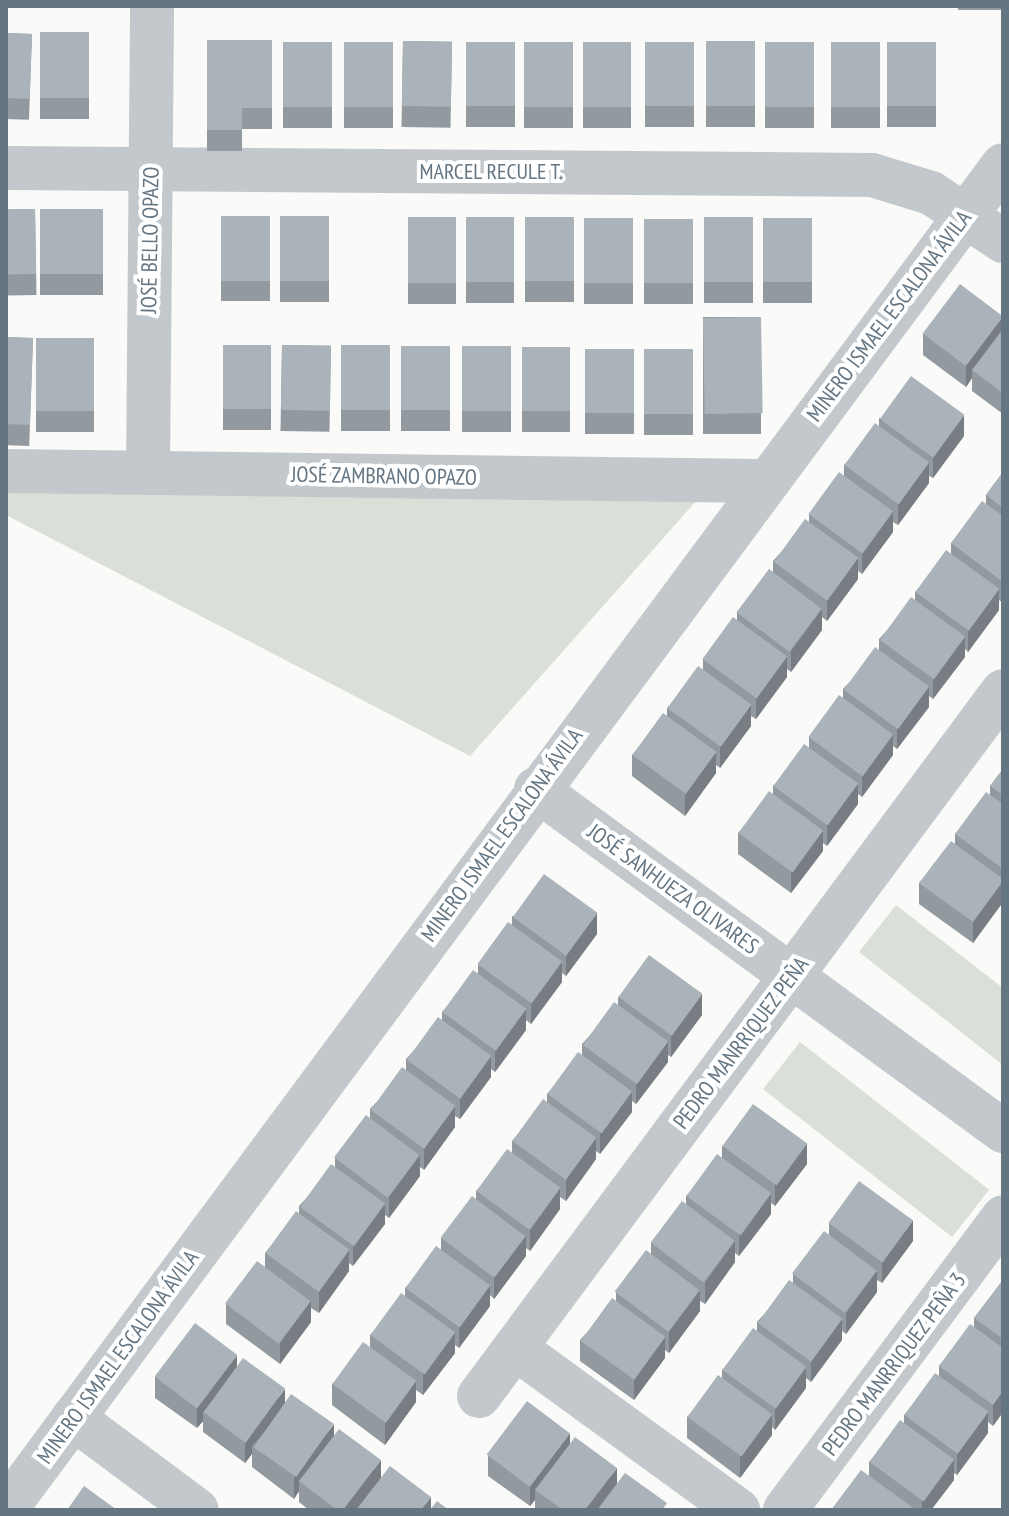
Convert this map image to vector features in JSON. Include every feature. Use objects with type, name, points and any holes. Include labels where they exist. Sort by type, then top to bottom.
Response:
[{"type":"street","name":"JOSÉ BELLO OPAZO","points":[[148,473],[152,6]]},
{"type":"street","name":"MINERO ISMAEL ESCALONA ÁVILA","points":[[6,1509],[763,481],[1003,165]]},
{"type":"street","name":"MARCEL RECULE T.","points":[[6,168],[872,175],[915,185],[967,214],[1003,241]]},
{"type":"street","name":"JOSÉ ZAMBRANO OPAZO","points":[[6,471],[763,481]]},
{"type":"street","name":"PEDRO MANRRIQUEZ PEÑA","points":[[479,1396],[1003,691]]},
{"type":"street","name":"JOSÉ SANHUEZA OLIVARES","points":[[536,789],[1003,1131]]},
{"type":"street","name":"PEDRO MANRRIQUEZ PEÑA 3","points":[[785,1510],[1003,1217]]},
{"type":"street","points":[[515,1348],[738,1510]]},
{"type":"street","points":[[73,1418],[197,1510]]},
{"type":"shaded area","points":[[6,476],[705,491],[470,756],[6,515]]},
{"type":"shaded area","points":[[896,905],[1003,988],[1003,1065],[859,952]]},
{"type":"shaded area","points":[[800,1042],[989,1190],[952,1237],[763,1089]]},
{"type":"building","points":[[40,32],[89,32],[89,98],[40,98]]},
{"type":"building","points":[[6,33],[32,34],[30,99],[6,98]]},
{"type":"building","points":[[207,40],[272,40],[272,108],[242,108],[242,130],[207,130]]},
{"type":"building","points":[[403,41],[452,42],[451,107],[402,106]]},
{"type":"building","points":[[706,41],[755,41],[755,106],[706,106]]},
{"type":"building","points":[[283,42],[332,42],[332,107],[283,107]]},
{"type":"building","points":[[344,42],[393,42],[393,107],[344,107]]},
{"type":"building","points":[[466,42],[515,42],[515,106],[466,106]]},
{"type":"building","points":[[524,42],[573,42],[573,107],[524,107]]},
{"type":"building","points":[[583,42],[631,42],[631,107],[583,107]]},
{"type":"building","points":[[645,42],[694,42],[694,106],[645,106]]},
{"type":"building","points":[[765,42],[814,42],[814,107],[765,107]]},
{"type":"building","points":[[831,42],[880,42],[880,107],[831,107]]},
{"type":"building","points":[[887,42],[936,42],[936,106],[887,106]]},
{"type":"building","points":[[35,209],[36,274],[7,274],[6,210]]},
{"type":"building","points":[[40,209],[103,209],[103,274],[40,274]]},
{"type":"building","points":[[221,216],[270,216],[270,281],[221,281]]},
{"type":"building","points":[[280,216],[329,216],[329,281],[280,281]]},
{"type":"building","points":[[408,217],[456,217],[456,283],[408,283]]},
{"type":"building","points":[[466,217],[514,217],[514,282],[466,282]]},
{"type":"building","points":[[525,217],[574,217],[574,281],[525,281]]},
{"type":"building","points":[[704,217],[753,217],[753,282],[704,282]]},
{"type":"building","points":[[584,218],[633,218],[633,283],[584,283]]},
{"type":"building","points":[[763,218],[812,218],[812,282],[763,282]]},
{"type":"building","points":[[644,219],[693,219],[693,283],[644,283]]},
{"type":"building","points":[[960,284],[1003,316],[966,366],[923,334]]},
{"type":"building","points":[[761,317],[763,413],[705,414],[703,318]]},
{"type":"building","points":[[1003,329],[1003,393],[972,370]]},
{"type":"building","points":[[6,337],[33,338],[30,425],[6,424]]},
{"type":"building","points":[[36,338],[94,338],[94,411],[36,411]]},
{"type":"building","points":[[223,345],[271,345],[271,409],[223,409]]},
{"type":"building","points":[[282,345],[331,346],[330,411],[281,410]]},
{"type":"building","points":[[341,345],[390,345],[390,410],[341,410]]},
{"type":"building","points":[[401,346],[450,346],[450,410],[401,410]]},
{"type":"building","points":[[462,346],[511,346],[511,411],[462,411]]},
{"type":"building","points":[[522,347],[570,347],[570,411],[522,411]]},
{"type":"building","points":[[585,349],[634,349],[634,413],[585,413]]},
{"type":"building","points":[[644,349],[693,349],[693,414],[644,414]]},
{"type":"building","points":[[911,376],[964,415],[933,458],[880,419]]},
{"type":"building","points":[[875,423],[929,462],[899,504],[844,465]]},
{"type":"building","points":[[839,472],[893,511],[863,553],[808,514]]},
{"type":"building","points":[[1003,472],[1003,508],[986,495]]},
{"type":"building","points":[[982,501],[1003,516],[1003,582],[951,543]]},
{"type":"building","points":[[805,519],[858,558],[827,601],[774,562]]},
{"type":"building","points":[[946,550],[999,589],[969,631],[915,592]]},
{"type":"building","points":[[769,569],[822,609],[789,652],[737,612]]},
{"type":"building","points":[[911,597],[965,636],[934,679],[880,640]]},
{"type":"building","points":[[733,617],[787,656],[757,698],[702,659]]},
{"type":"building","points":[[875,647],[929,686],[898,729],[844,690]]},
{"type":"building","points":[[698,666],[751,705],[721,747],[667,708]]},
{"type":"building","points":[[839,695],[893,734],[863,776],[808,737]]},
{"type":"building","points":[[663,713],[716,752],[686,794],[632,755]]},
{"type":"building","points":[[804,744],[858,783],[828,825],[773,786]]},
{"type":"building","points":[[1003,769],[1003,795],[990,786]]},
{"type":"building","points":[[769,791],[823,830],[793,872],[738,833]]},
{"type":"building","points":[[986,792],[1003,804],[1003,869],[955,834]]},
{"type":"building","points":[[951,841],[1003,879],[973,922],[919,883]]},
{"type":"building","points":[[544,874],[597,913],[566,956],[513,917]]},
{"type":"building","points":[[508,922],[562,961],[532,1003],[477,964]]},
{"type":"building","points":[[649,955],[702,994],[672,1036],[618,997]]},
{"type":"building","points":[[473,970],[526,1009],[496,1051],[442,1012]]},
{"type":"building","points":[[614,1002],[668,1041],[637,1084],[583,1045]]},
{"type":"building","points":[[438,1017],[491,1056],[460,1099],[407,1060]]},
{"type":"building","points":[[578,1052],[632,1091],[602,1133],[547,1094]]},
{"type":"building","points":[[402,1067],[455,1106],[424,1149],[371,1110]]},
{"type":"building","points":[[543,1099],[596,1138],[566,1180],[512,1141]]},
{"type":"building","points":[[753,1104],[807,1143],[777,1185],[722,1146]]},
{"type":"building","points":[[366,1115],[420,1155],[388,1198],[334,1157]]},
{"type":"building","points":[[507,1149],[560,1188],[530,1230],[476,1191]]},
{"type":"building","points":[[717,1154],[771,1193],[741,1235],[686,1196]]},
{"type":"building","points":[[331,1164],[385,1203],[354,1246],[300,1207]]},
{"type":"building","points":[[859,1181],[913,1220],[883,1262],[828,1223]]},
{"type":"building","points":[[472,1196],[526,1236],[494,1278],[441,1238]]},
{"type":"building","points":[[682,1201],[735,1241],[703,1282],[651,1243]]},
{"type":"building","points":[[296,1211],[349,1250],[319,1292],[265,1253]]},
{"type":"building","points":[[824,1231],[877,1271],[845,1313],[792,1273]]},
{"type":"building","points":[[436,1246],[490,1285],[460,1327],[405,1288]]},
{"type":"building","points":[[646,1250],[700,1290],[668,1332],[615,1292]]},
{"type":"building","points":[[257,1261],[311,1301],[279,1344],[225,1303]]},
{"type":"building","points":[[789,1280],[842,1319],[811,1362],[758,1323]]},
{"type":"building","points":[[1003,1280],[1003,1339],[974,1318]]},
{"type":"building","points":[[401,1293],[455,1332],[425,1374],[370,1335]]},
{"type":"building","points":[[612,1298],[665,1337],[634,1380],[581,1341]]},
{"type":"building","points":[[195,1323],[237,1355],[197,1408],[155,1377]]},
{"type":"building","points":[[970,1324],[1003,1348],[1003,1391],[993,1405],[939,1366]]},
{"type":"building","points":[[753,1328],[806,1367],[776,1409],[722,1370]]},
{"type":"building","points":[[363,1342],[416,1381],[386,1423],[332,1384]]},
{"type":"building","points":[[243,1358],[285,1389],[246,1443],[204,1412]]},
{"type":"building","points":[[935,1373],[988,1412],[958,1454],[904,1415]]},
{"type":"building","points":[[718,1375],[772,1414],[742,1456],[687,1417]]},
{"type":"building","points":[[291,1394],[334,1424],[296,1477],[254,1447]]},
{"type":"building","points":[[527,1401],[570,1433],[530,1487],[487,1455]]},
{"type":"building","points":[[900,1420],[954,1459],[924,1501],[869,1462]]},
{"type":"building","points":[[339,1429],[381,1460],[343,1510],[337,1510],[299,1481]]},
{"type":"building","points":[[575,1437],[617,1468],[585,1510],[563,1510],[535,1490]]},
{"type":"building","points":[[390,1466],[431,1497],[421,1510],[356,1510]]},
{"type":"building","points":[[861,1470],[915,1509],[831,1510]]},
{"type":"building","points":[[625,1473],[667,1503],[662,1510],[597,1510]]},
{"type":"building","points":[[84,1486],[117,1510],[67,1510]]},
{"type":"building","points":[[437,1501],[449,1510],[430,1510]]}]
